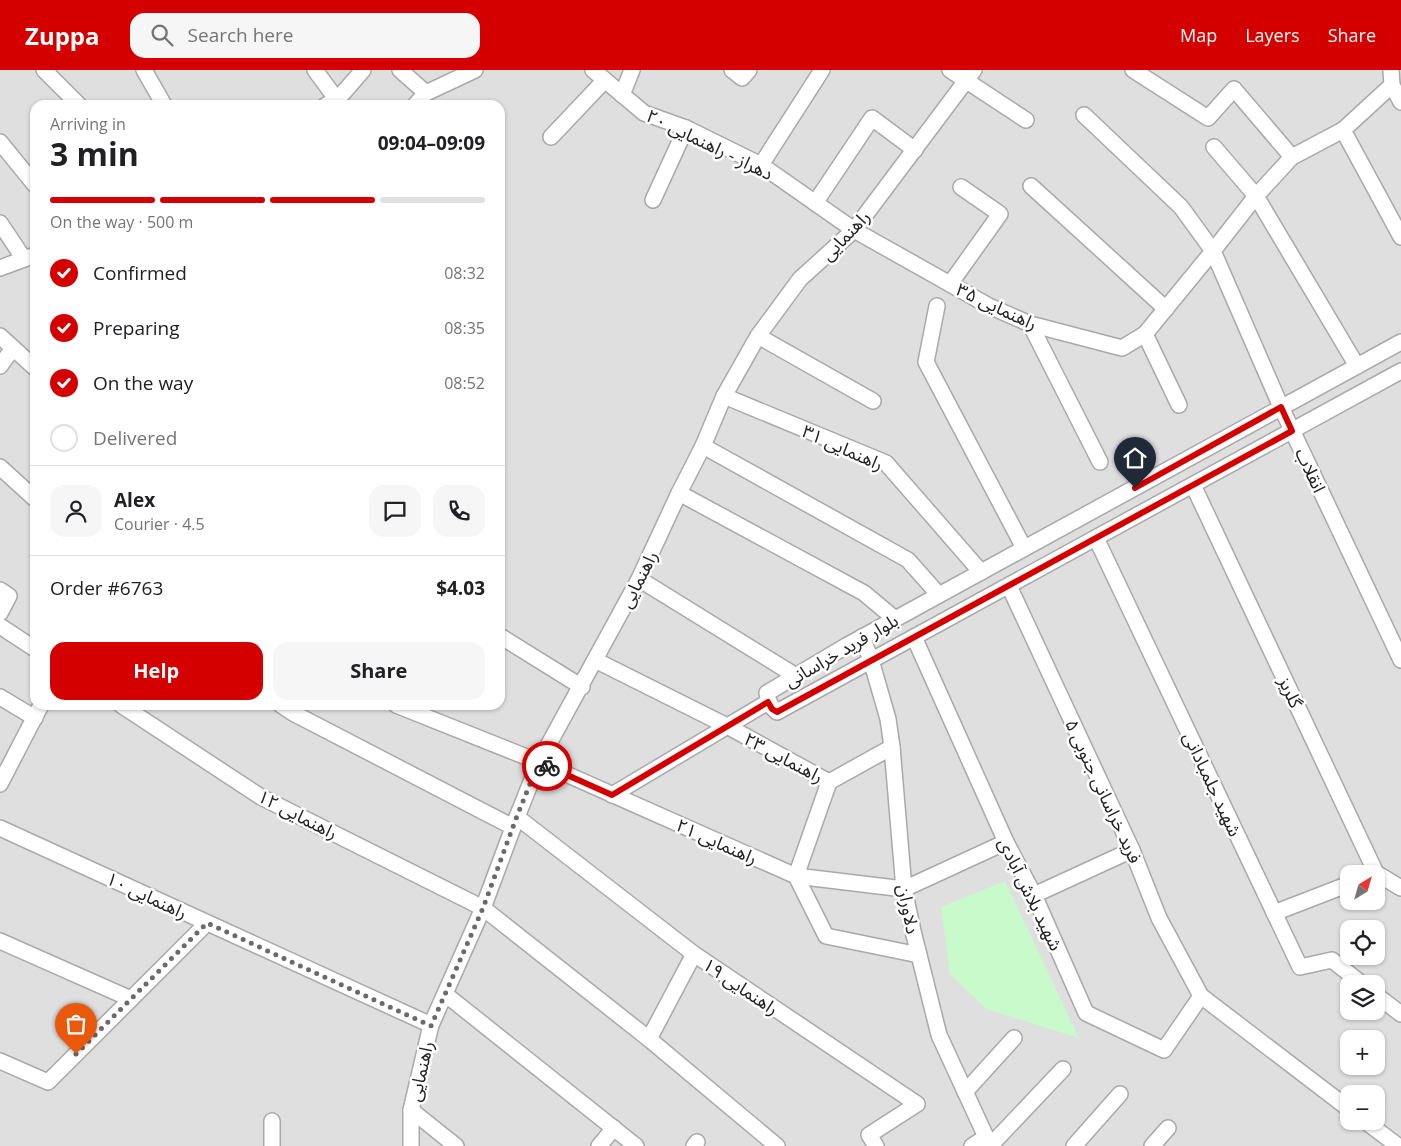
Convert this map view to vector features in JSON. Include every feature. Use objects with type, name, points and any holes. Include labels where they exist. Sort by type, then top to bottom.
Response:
[{"type":"street","points":[[44,70],[74,100]]},
{"type":"street","points":[[144,70],[161,100]]},
{"type":"street","points":[[315,70],[331,100]]},
{"type":"street","points":[[334,100],[364,70]]},
{"type":"street","points":[[400,70],[426,93]]},
{"type":"street","points":[[420,100],[426,93],[475,70]]},
{"type":"street","name":"دهراز - راهنمایی ۲۰","points":[[593,70],[644,113],[686,128],[761,165],[854,230]]},
{"type":"street","points":[[622,94],[632,70]]},
{"type":"street","points":[[732,70],[742,78],[749,70]]},
{"type":"street","points":[[761,165],[822,70]]},
{"type":"street","points":[[950,70],[970,76],[1026,120]]},
{"type":"street","points":[[1133,70],[1208,118],[1234,89],[1292,157]]},
{"type":"street","points":[[1392,70],[1392,86],[1401,102]]},
{"type":"street","name":"راهنمایی","points":[[411,1146],[411,1110],[431,1026],[483,908],[539,762],[639,579],[703,446],[724,396],[758,336],[800,279],[854,230],[970,76]]},
{"type":"street","points":[[551,137],[604,80]]},
{"type":"street","points":[[1213,251],[1256,196],[1292,157],[1342,130],[1392,86]]},
{"type":"street","name":"انقلاب","points":[[1084,115],[1181,207],[1213,251],[1292,431],[1401,660]]},
{"type":"street","points":[[815,203],[872,118],[916,150]]},
{"type":"street","points":[[653,200],[686,128]]},
{"type":"street","points":[[1342,130],[1401,237]]},
{"type":"street","points":[[0,142],[30,180]]},
{"type":"street","points":[[1214,147],[1256,196],[1357,366]]},
{"type":"street","points":[[1031,186],[1166,309]]},
{"type":"street","points":[[950,284],[1000,214],[961,187]]},
{"type":"street","points":[[0,222],[29,257],[0,268]]},
{"type":"street","name":"راهنمایی ۳۵","points":[[854,230],[988,306],[1030,324],[1122,348],[1145,334],[1213,251]]},
{"type":"street","points":[[938,306],[926,362],[1024,548]]},
{"type":"street","points":[[1030,324],[1100,462]]},
{"type":"street","points":[[1145,334],[1179,405]]},
{"type":"street","points":[[0,336],[30,363]]},
{"type":"street","points":[[758,336],[874,401]]},
{"type":"street","name":"بلوار فرید خراسانی","points":[[1401,342],[862,637],[767,693],[768,702],[772,709],[777,712],[1401,371]]},
{"type":"street","points":[[0,366],[13,348]]},
{"type":"street","name":"راهنمایی ۳۱","points":[[724,396],[886,463],[981,572]]},
{"type":"street","points":[[703,446],[908,560],[939,595]]},
{"type":"street","points":[[0,467],[30,494]]},
{"type":"street","name":"گلریز","points":[[1193,485],[1371,865]]},
{"type":"street","points":[[679,493],[864,593],[895,619]]},
{"type":"street","name":"شهید جلمبادانی","points":[[1096,538],[1300,967],[1332,960],[1351,975]]},
{"type":"street","points":[[639,579],[796,676]]},
{"type":"street","name":"فرید خراسانی جنوبی ۵","points":[[1009,586],[1132,850],[1159,918],[1201,996]]},
{"type":"street","points":[[0,590],[9,596],[0,614]]},
{"type":"street","points":[[0,626],[30,646]]},
{"type":"street","name":"دلاوران","points":[[862,637],[871,660],[888,719],[904,889],[939,1035],[990,1142]]},
{"type":"street","name":"شهید بلاش آبادی","points":[[914,637],[1006,842],[1034,895],[1086,1012],[1114,1028],[1164,1050],[1201,996]]},
{"type":"street","points":[[505,639],[582,686]]},
{"type":"street","name":"راهنمایی ۲۳","points":[[595,660],[727,726],[830,782],[892,747]]},
{"type":"street","points":[[0,697],[30,709]]},
{"type":"street","points":[[612,795],[768,702]]},
{"type":"street","name":"راهنمایی ۱۲","points":[[129,710],[261,797],[483,908],[649,1039],[760,1141],[777,1146]]},
{"type":"street","name":"راهنمایی ۱۹","points":[[295,710],[515,822],[694,954],[916,1104],[868,1135],[876,1146]]},
{"type":"street","name":"راهنمایی ۲۱","points":[[409,710],[539,762],[796,876],[904,889]]},
{"type":"street","points":[[0,784],[38,712]]},
{"type":"street","points":[[830,782],[796,876],[826,936],[919,955]]},
{"type":"street","name":"راهنمایی ۱۰","points":[[0,828],[431,1026]]},
{"type":"street","points":[[904,889],[1006,842]]},
{"type":"street","points":[[1034,895],[1132,850]]},
{"type":"street","name":"گلریز","points":[[1385,879],[1401,888]]},
{"type":"street","points":[[1274,913],[1340,887]]},
{"type":"street","points":[[0,1061],[48,1082],[207,923]]},
{"type":"street","points":[[0,941],[131,999]]},
{"type":"street","points":[[649,1039],[694,954]]},
{"type":"street","points":[[445,994],[636,1146]]},
{"type":"street","points":[[1201,996],[1340,1102]]},
{"type":"street","points":[[1385,1002],[1401,1014]]},
{"type":"street","points":[[965,1092],[1014,1038]]},
{"type":"street","points":[[972,1146],[990,1142],[1064,1069]]},
{"type":"street","points":[[1074,1146],[1120,1094]]},
{"type":"street","points":[[411,1110],[456,1146]]},
{"type":"street","points":[[272,1121],[272,1146]]},
{"type":"street","points":[[599,1146],[614,1128]]},
{"type":"street","points":[[1152,1146],[1168,1128]]},
{"type":"street","points":[[1377,1130],[1398,1146]]},
{"type":"shaded area","points":[[0,70],[1401,70],[1401,1146],[0,1146]]},
{"type":"green space","points":[[1005,881],[1079,1038],[986,1009],[950,974],[941,907]]},
{"type":"way so far","points":[[76,1054],[207,923],[431,1026],[483,908],[539,762],[547,766]]},
{"type":"route","points":[[547,766],[612,795],[768,702],[772,709],[777,712],[1292,431],[1281,407],[1135,488]]}]
